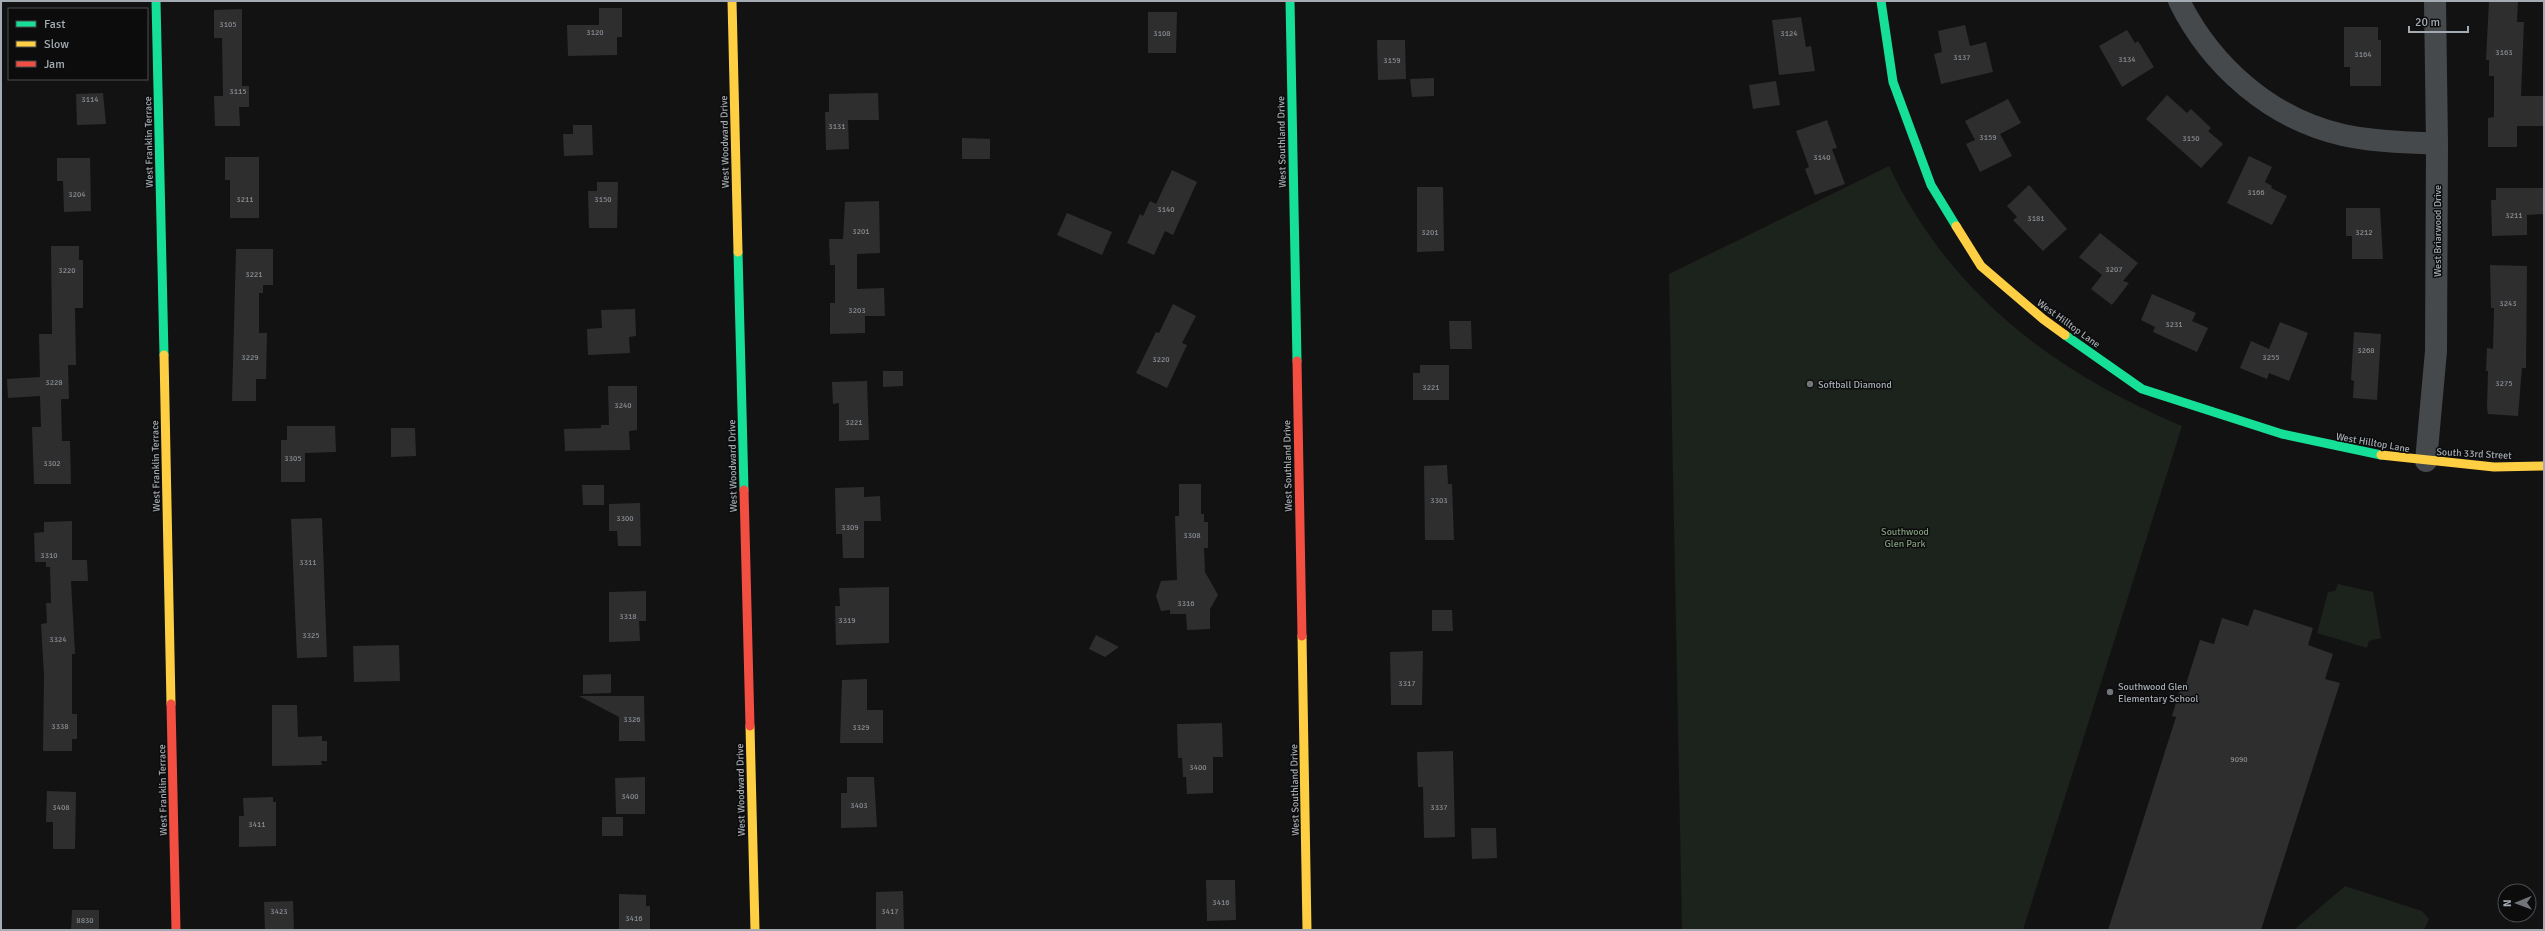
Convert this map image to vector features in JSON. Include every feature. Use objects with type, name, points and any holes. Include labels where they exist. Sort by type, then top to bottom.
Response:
[{"type":"street","name":"West Franklin Terrace","points":[[156,1],[176,930]]},
{"type":"street","name":"West Woodward Drive","points":[[732,1],[755,930]]},
{"type":"street","name":"West Southland Drive","points":[[1290,1],[1307,930]]},
{"type":"street","name":"West Hilltop Lane","points":[[1881,1],[1893,82],[1931,185],[1981,266],[2043,319],[2142,389],[2282,434],[2345,449],[2426,461]]},
{"type":"street","points":[[2179,1],[2188,19],[2213,55],[2240,81],[2273,106],[2311,124],[2342,135],[2375,141],[2437,144]]},
{"type":"street","name":"West Briarwood Drive","points":[[2426,461],[2436,351],[2437,144],[2435,1]]},
{"type":"street","name":"South 33rd Street","points":[[2426,461],[2494,467],[2544,466]]},
{"type":"green space","name":"Southwood Glen Park","points":[[1889,166],[1914,212],[1943,253],[1975,290],[2010,324],[2049,354],[2091,381],[2135,405],[2182,426],[2023,930],[1682,930],[1669,274]]},
{"type":"green space","points":[[2338,584],[2373,592],[2381,638],[2369,641],[2367,648],[2317,633],[2328,592],[2335,591]]},
{"type":"green space","points":[[2345,886],[2422,911],[2429,919],[2424,930],[2298,930],[2296,928]]},
{"type":"building","points":[[2489,1],[2518,1],[2517,22],[2524,22],[2521,96],[2544,96],[2544,126],[2517,126],[2517,147],[2488,147],[2488,118],[2494,117],[2494,76],[2489,76],[2489,60],[2486,60]]},
{"type":"building","points":[[599,8],[622,8],[622,37],[617,37],[617,55],[568,56],[567,25],[599,25]]},
{"type":"building","points":[[242,9],[242,86],[249,86],[249,107],[239,107],[240,126],[215,126],[214,96],[223,96],[222,38],[214,38],[214,10]]},
{"type":"building","points":[[1148,12],[1177,12],[1176,53],[1148,53]]},
{"type":"building","points":[[1801,17],[1806,47],[1811,46],[1815,71],[1779,75],[1772,20]]},
{"type":"building","points":[[1965,25],[1970,46],[1986,42],[1993,72],[1941,84],[1934,54],[1942,52],[1938,31]]},
{"type":"building","points":[[2344,27],[2378,27],[2378,40],[2381,40],[2381,86],[2350,86],[2350,67],[2344,67]]},
{"type":"building","points":[[2127,30],[2135,43],[2138,41],[2154,67],[2122,87],[2099,46]]},
{"type":"building","points":[[1377,40],[1405,40],[1406,79],[1378,80]]},
{"type":"building","points":[[1434,78],[1434,96],[1412,97],[1410,79]]},
{"type":"building","points":[[1776,81],[1780,105],[1753,109],[1749,85]]},
{"type":"building","points":[[103,93],[106,124],[77,125],[76,94]]},
{"type":"building","points":[[878,93],[879,120],[848,120],[849,149],[826,150],[825,112],[829,112],[829,94]]},
{"type":"building","points":[[2167,95],[2187,113],[2191,109],[2211,128],[2208,131],[2223,144],[2201,168],[2146,119]]},
{"type":"building","points":[[2008,99],[2021,123],[2000,134],[2012,156],[1980,172],[1966,144],[1975,140],[1965,121]]},
{"type":"building","points":[[1827,120],[1837,148],[1832,149],[1845,184],[1815,195],[1805,169],[1809,167],[1796,131]]},
{"type":"building","points":[[573,125],[592,125],[593,155],[564,156],[563,134],[573,134]]},
{"type":"building","points":[[962,138],[990,139],[990,159],[962,159]]},
{"type":"building","points":[[2249,156],[2272,167],[2265,182],[2272,186],[2271,188],[2287,196],[2272,225],[2227,203]]},
{"type":"building","points":[[225,157],[259,157],[259,218],[230,218],[230,180],[225,180]]},
{"type":"building","points":[[57,158],[90,158],[91,211],[64,212],[63,181],[57,181]]},
{"type":"building","points":[[1172,170],[1197,182],[1173,235],[1165,231],[1154,255],[1127,243],[1140,214],[1143,216],[1150,201],[1156,204]]},
{"type":"building","points":[[597,182],[618,182],[617,228],[589,228],[588,191],[597,191]]},
{"type":"building","points":[[2029,185],[2067,229],[2043,251],[2013,220],[2017,217],[2007,206]]},
{"type":"building","points":[[1417,187],[1443,187],[1444,251],[1417,252]]},
{"type":"building","points":[[2496,188],[2543,188],[2544,214],[2527,215],[2527,235],[2492,236],[2491,200],[2496,200]]},
{"type":"building","points":[[879,201],[880,253],[857,254],[857,289],[884,288],[885,316],[865,316],[865,333],[830,334],[830,303],[835,303],[835,265],[830,265],[829,239],[843,239],[845,202]]},
{"type":"building","points":[[2346,208],[2380,208],[2383,259],[2352,259],[2352,236],[2346,236]]},
{"type":"building","points":[[1067,213],[1112,232],[1102,255],[1057,235]]},
{"type":"building","points":[[2100,233],[2138,263],[2123,281],[2129,283],[2112,305],[2091,289],[2102,275],[2079,257]]},
{"type":"building","points":[[51,246],[79,246],[79,260],[83,260],[83,308],[75,308],[76,365],[68,365],[69,399],[61,399],[62,441],[70,441],[71,484],[34,484],[32,427],[41,427],[40,396],[8,398],[7,379],[40,377],[39,334],[52,334]]},
{"type":"building","points":[[236,249],[273,249],[273,285],[263,285],[263,293],[259,293],[259,333],[267,333],[266,379],[256,379],[256,401],[232,401]]},
{"type":"building","points":[[2490,265],[2527,266],[2526,368],[2522,368],[2518,416],[2488,414],[2488,371],[2486,371],[2487,348],[2493,349],[2494,308],[2491,308]]},
{"type":"building","points":[[2152,294],[2196,313],[2192,321],[2208,328],[2197,352],[2153,332],[2155,327],[2141,320]]},
{"type":"building","points":[[1173,304],[1196,316],[1182,343],[1187,345],[1167,388],[1136,373],[1156,332],[1159,333]]},
{"type":"building","points":[[635,309],[636,336],[629,337],[630,353],[588,355],[587,329],[602,328],[601,310]]},
{"type":"building","points":[[1449,321],[1471,321],[1472,349],[1450,349]]},
{"type":"building","points":[[2280,322],[2308,333],[2289,381],[2269,373],[2267,379],[2240,368],[2251,341],[2269,349]]},
{"type":"building","points":[[2354,332],[2381,334],[2377,400],[2353,398],[2354,381],[2351,380]]},
{"type":"building","points":[[1420,365],[1449,365],[1449,400],[1413,400],[1413,373],[1420,373]]},
{"type":"building","points":[[883,371],[903,371],[903,386],[883,387]]},
{"type":"building","points":[[867,381],[869,440],[839,441],[839,403],[833,404],[832,382]]},
{"type":"building","points":[[608,386],[637,386],[637,430],[629,431],[630,450],[565,451],[564,429],[601,428],[601,425],[609,425]]},
{"type":"building","points":[[287,426],[335,426],[336,452],[305,453],[305,482],[281,482],[281,440],[287,440]]},
{"type":"building","points":[[391,428],[415,428],[416,456],[391,457]]},
{"type":"building","points":[[1447,465],[1448,484],[1452,484],[1454,540],[1425,540],[1424,466]]},
{"type":"building","points":[[1179,484],[1201,484],[1201,514],[1204,514],[1204,522],[1208,522],[1208,548],[1204,548],[1205,572],[1218,595],[1210,609],[1210,629],[1187,630],[1186,614],[1170,614],[1170,610],[1161,611],[1156,596],[1161,581],[1177,580],[1175,516],[1179,516]]},
{"type":"building","points":[[582,485],[604,485],[604,505],[583,505]]},
{"type":"building","points":[[864,487],[864,497],[880,496],[881,521],[864,521],[864,558],[843,558],[842,534],[836,534],[835,488]]},
{"type":"building","points":[[640,503],[641,546],[618,546],[617,531],[609,531],[609,504]]},
{"type":"building","points":[[322,518],[327,657],[297,658],[291,519]]},
{"type":"building","points":[[72,521],[72,560],[87,560],[88,581],[71,581],[75,654],[72,654],[72,714],[77,714],[77,739],[72,739],[72,751],[43,751],[44,676],[41,624],[47,623],[46,603],[51,603],[50,567],[46,567],[46,562],[35,562],[34,533],[44,532],[44,522]]},
{"type":"building","points":[[889,587],[889,643],[836,645],[835,606],[840,606],[839,588]]},
{"type":"building","points":[[646,591],[646,621],[639,621],[640,641],[609,642],[609,592]]},
{"type":"building","points":[[2254,609],[2313,628],[2308,645],[2333,654],[2325,679],[2340,683],[2261,930],[2108,930],[2176,717],[2172,716],[2182,683],[2186,684],[2200,640],[2214,644],[2222,618],[2248,626]]},
{"type":"building","points":[[1432,610],[1452,610],[1453,631],[1432,631]]},
{"type":"building","points":[[1096,635],[1119,647],[1105,657],[1089,649]]},
{"type":"building","points":[[399,645],[400,681],[354,682],[353,646]]},
{"type":"building","points":[[1423,651],[1422,705],[1391,705],[1390,652]]},
{"type":"building","points":[[611,674],[611,693],[583,694],[583,675]]},
{"type":"building","points":[[867,679],[867,710],[883,710],[883,743],[840,743],[842,680]]},
{"type":"building","points":[[579,696],[644,696],[645,741],[619,741],[619,717]]},
{"type":"building","points":[[272,705],[297,705],[298,737],[322,736],[322,741],[327,741],[327,761],[321,761],[322,765],[272,766]]},
{"type":"building","points":[[1222,723],[1223,757],[1213,757],[1213,793],[1187,794],[1186,777],[1183,777],[1182,758],[1178,758],[1177,724]]},
{"type":"building","points":[[1453,751],[1455,837],[1424,838],[1423,787],[1418,787],[1417,752]]},
{"type":"building","points":[[645,777],[645,814],[616,814],[615,778]]},
{"type":"building","points":[[847,777],[874,777],[877,827],[841,828],[841,793],[847,793]]},
{"type":"building","points":[[47,791],[76,792],[75,849],[53,849],[53,822],[46,822]]},
{"type":"building","points":[[273,797],[273,802],[276,802],[276,846],[239,847],[239,816],[244,816],[243,798]]},
{"type":"building","points":[[602,817],[623,817],[623,836],[602,836]]},
{"type":"building","points":[[1471,828],[1496,828],[1497,858],[1472,859]]},
{"type":"building","points":[[1206,880],[1235,880],[1236,920],[1207,921]]},
{"type":"building","points":[[903,891],[904,930],[876,930],[876,892]]},
{"type":"building","points":[[619,894],[646,895],[646,906],[650,906],[650,930],[619,930]]},
{"type":"building","points":[[293,901],[294,930],[265,930],[264,902]]},
{"type":"building","points":[[72,910],[99,910],[99,930],[71,930]]},
{"type":"traffic: fast","points":[[156,1],[164,355]]},
{"type":"traffic: fast","points":[[1290,1],[1297,361]]},
{"type":"traffic: fast","points":[[1881,1],[1893,82],[1931,185],[1956,226]]},
{"type":"traffic: fast","points":[[738,252],[744,490]]},
{"type":"traffic: fast","points":[[2065,335],[2142,389],[2282,434],[2381,455]]},
{"type":"traffic: slow","points":[[732,1],[738,252]]},
{"type":"traffic: slow","points":[[1956,226],[1981,266],[2043,319],[2065,335]]},
{"type":"traffic: slow","points":[[164,355],[171,704]]},
{"type":"traffic: slow","points":[[2381,455],[2494,467],[2544,466]]},
{"type":"traffic: slow","points":[[1302,636],[1307,930]]},
{"type":"traffic: slow","points":[[750,726],[755,930]]},
{"type":"traffic: jam","points":[[1297,361],[1302,636]]},
{"type":"traffic: jam","points":[[744,490],[750,726]]},
{"type":"traffic: jam","points":[[171,704],[176,930]]},
{"type":"place","name":"Softball Diamond","points":[[1810,384]]},
{"type":"place","name":"Southwood Glen Elementary School","points":[[2110,692]]}]
